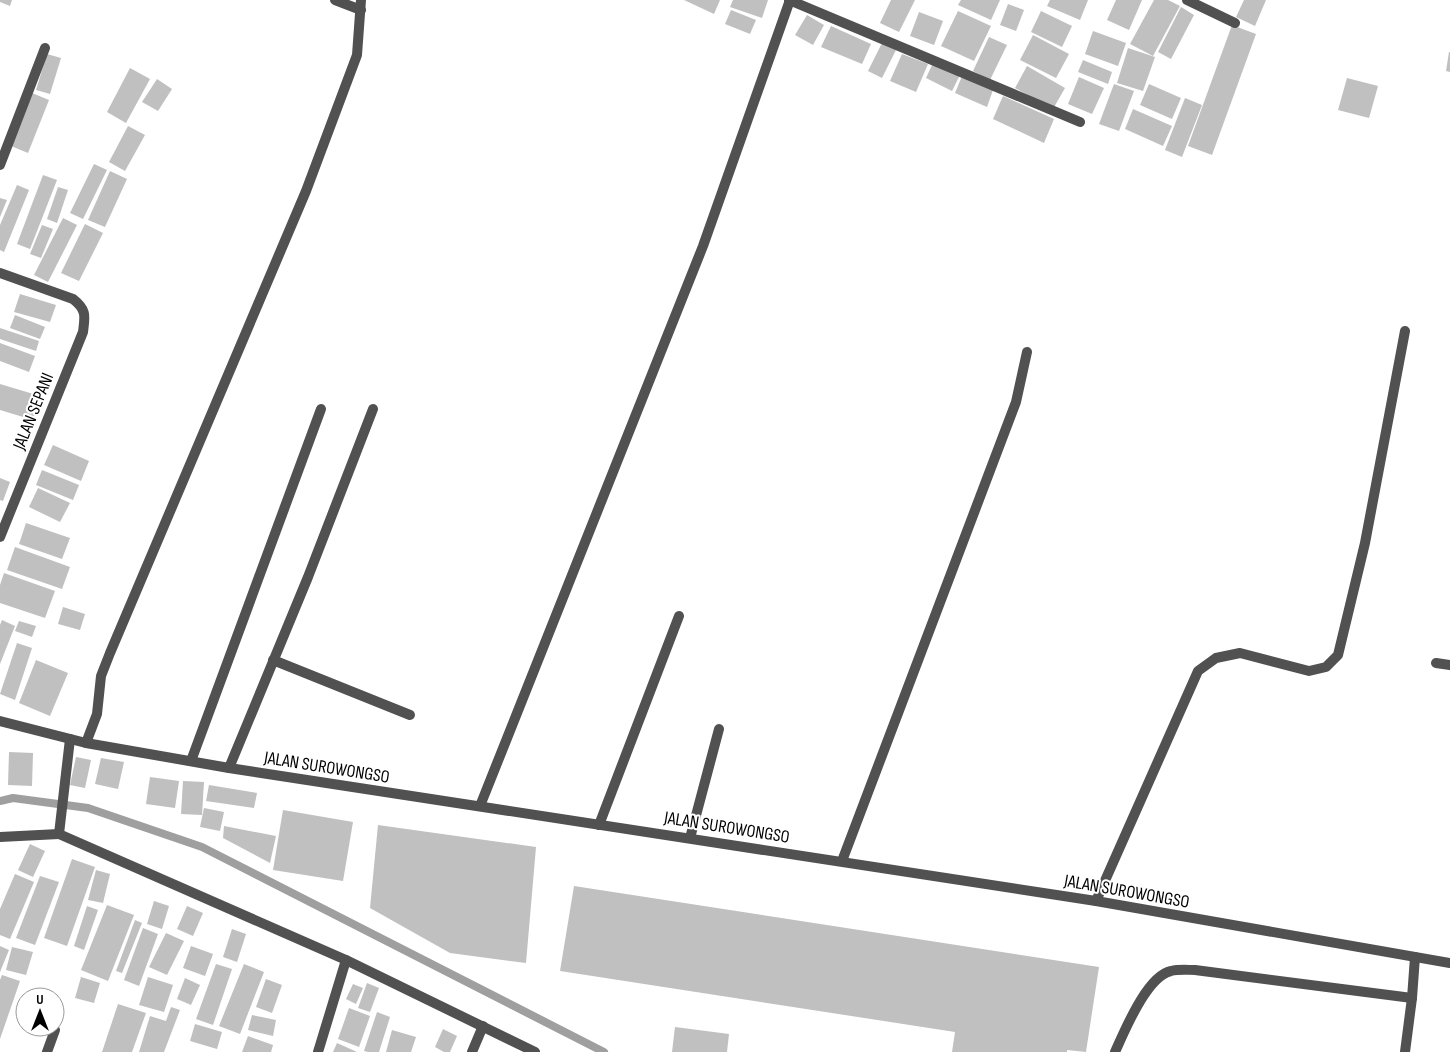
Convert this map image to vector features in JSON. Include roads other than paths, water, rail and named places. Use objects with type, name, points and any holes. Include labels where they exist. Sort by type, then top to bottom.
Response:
[{"type":"street","points":[[86,743],[97,714],[102,676],[110,653],[306,191],[357,55],[361,5],[335,0]]},
{"type":"street","points":[[480,806],[703,246],[790,0],[1080,122]]},
{"type":"street","points":[[1187,0],[1235,23]]},
{"type":"street","points":[[0,165],[45,48]]},
{"type":"street","name":"JALAN SEPANI","points":[[0,273],[73,299],[82,306],[85,317],[83,332],[0,536]]},
{"type":"street","points":[[1096,901],[1198,671],[1216,658],[1240,653],[1309,671],[1326,667],[1338,655],[1365,543],[1405,330]]},
{"type":"street","points":[[842,861],[1016,402],[1027,352]]},
{"type":"street","points":[[191,761],[321,409]]},
{"type":"street","points":[[229,768],[308,577],[373,409]]},
{"type":"street","points":[[600,825],[679,616]]},
{"type":"street","points":[[273,660],[410,715]]},
{"type":"street","points":[[1436,663],[1450,665]]},
{"type":"street","name":"JALAN SUROWONGSO","points":[[0,721],[86,743],[229,768],[1096,901],[1450,963]]},
{"type":"street","points":[[690,838],[718,729]]},
{"type":"street","points":[[60,834],[70,739]]},
{"type":"street","points":[[0,837],[60,834],[346,960],[535,1052]]},
{"type":"street","points":[[1405,1052],[1415,957]]},
{"type":"street","points":[[318,1052],[346,960]]},
{"type":"street","points":[[1115,1052],[1129,1021],[1151,984],[1170,971],[1195,970],[1412,998]]},
{"type":"street","points":[[472,1052],[483,1026]]},
{"type":"street","points":[[46,1052],[52,1037]]},
{"type":"waterway","points":[[0,801],[13,798],[88,808],[202,847],[604,1052]]}]
